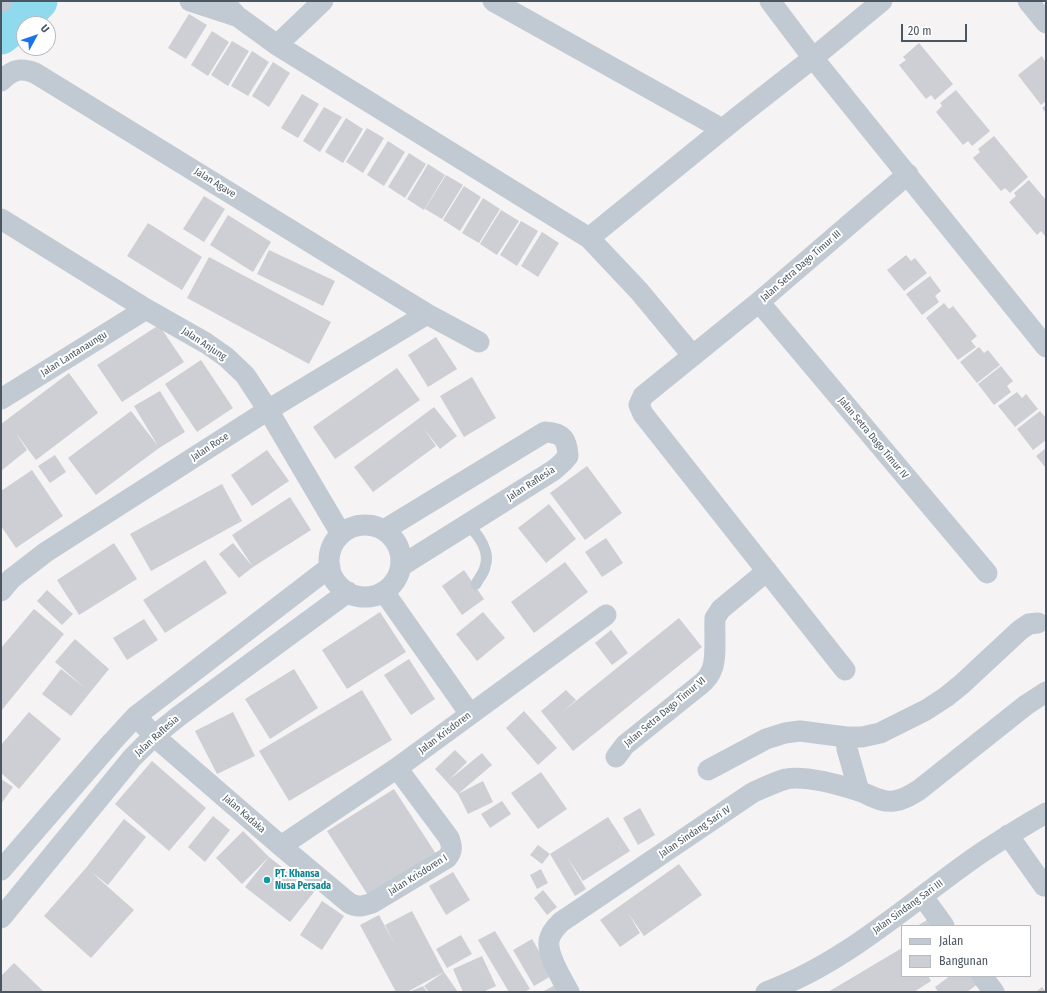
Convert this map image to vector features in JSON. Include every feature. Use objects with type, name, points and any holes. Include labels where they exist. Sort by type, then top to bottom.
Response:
[{"type":"street","points":[[190,1],[237,16]]},
{"type":"street","points":[[223,1],[237,16],[277,45],[589,238],[638,291],[694,356]]},
{"type":"street","points":[[277,45],[323,1]]},
{"type":"street","points":[[493,1],[722,130]]},
{"type":"street","points":[[770,1],[813,58],[1046,347]]},
{"type":"street","points":[[589,238],[882,1]]},
{"type":"street","points":[[1028,1],[1046,23]]},
{"type":"street","name":"Jalan Agave","points":[[1,81],[8,74],[20,69],[35,73],[427,314],[479,342]]},
{"type":"street","name":"Jalan Setra Dago Timur III","points":[[767,571],[643,414],[639,405],[643,396],[759,302],[908,174]]},
{"type":"street","name":"Jalan Anjung","points":[[2,220],[146,309],[206,343],[226,357],[245,375],[268,410],[341,534]]},
{"type":"street","name":"Jalan Setra Dago Timur IV","points":[[759,302],[987,573]]},
{"type":"street","name":"Jalan Lantanaungu","points":[[1,399],[146,309]]},
{"type":"street","name":"Jalan Rose","points":[[4,578],[268,410],[427,314]]},
{"type":"street","name":"Jalan Raflesia","points":[[384,530],[545,432],[555,432],[562,437],[567,445],[568,456],[554,470],[401,566]]},
{"type":"street","points":[[370,525],[384,530],[394,540],[400,552],[401,566],[398,576],[392,585],[384,592],[366,597],[356,596],[340,586],[330,567],[330,555],[334,544],[341,534],[354,526],[370,525]]},
{"type":"street","points":[[1,870],[136,716],[330,567]]},
{"type":"street","points":[[767,571],[845,670]]},
{"type":"street","name":"Jalan Setra Dago Timur VI","points":[[616,757],[625,745],[709,676],[713,668],[714,660],[714,618],[720,609],[767,571]]},
{"type":"street","name":"Jalan Raflesia","points":[[1,918],[132,758],[154,736],[348,592]]},
{"type":"street","points":[[384,592],[470,714]]},
{"type":"street","name":"Jalan Krisdoren","points":[[281,846],[397,768],[606,615]]},
{"type":"street","points":[[708,770],[766,740],[785,733],[800,731],[846,737],[862,737],[880,733],[926,710],[946,697],[1020,630],[1029,624],[1038,623]]},
{"type":"street","name":"Jalan Sindang Sari IV","points":[[569,992],[550,955],[548,946],[549,937],[561,922],[746,798],[769,785],[787,779],[808,779],[831,783],[859,791],[882,801],[894,801],[905,798],[919,790],[1026,705],[1046,692]]},
{"type":"street","name":"Jalan Kadaka","points":[[136,716],[154,736],[281,846],[349,903],[356,906]]},
{"type":"street","points":[[846,737],[846,749],[859,791]]},
{"type":"street","name":"Jalan Krisdoren I","points":[[356,906],[364,906],[372,903],[447,858],[451,852],[452,845],[449,838],[397,768]]},
{"type":"street","name":"Jalan Sindang Sari III","points":[[766,992],[809,973],[835,958],[923,897],[971,860],[1008,835],[1046,813]]},
{"type":"street","points":[[1008,835],[1044,886],[1046,886]]},
{"type":"street","points":[[923,897],[943,925]]},
{"type":"street","points":[[983,977],[994,992]]},
{"type":"lane","points":[[468,524],[480,539],[487,558],[486,567],[476,584]]},
{"type":"building","points":[[189,14],[207,25],[186,59],[168,48]]},
{"type":"building","points":[[212,31],[229,42],[208,76],[191,65]]},
{"type":"building","points":[[232,41],[249,51],[228,86],[211,75]]},
{"type":"building","points":[[919,43],[953,84],[935,100],[931,95],[926,99],[899,65],[906,60],[903,57]]},
{"type":"building","points":[[252,51],[269,62],[248,96],[231,86]]},
{"type":"building","points":[[1042,56],[1045,61],[1046,60],[1046,101],[1041,105],[1018,75]]},
{"type":"building","points":[[273,62],[290,73],[269,107],[252,96]]},
{"type":"building","points":[[956,90],[990,131],[972,146],[968,141],[963,145],[936,112],[942,106],[940,103]]},
{"type":"building","points":[[302,94],[319,104],[298,138],[281,128]]},
{"type":"building","points":[[1046,105],[1046,113],[1042,108]]},
{"type":"building","points":[[324,107],[342,117],[320,152],[303,141]]},
{"type":"building","points":[[346,118],[363,129],[343,163],[325,152]]},
{"type":"building","points":[[367,128],[384,138],[363,173],[346,162]]},
{"type":"building","points":[[994,136],[1028,177],[1010,193],[1005,188],[1001,191],[973,158],[980,152],[978,149]]},
{"type":"building","points":[[388,141],[405,152],[384,186],[367,175]]},
{"type":"building","points":[[409,153],[426,164],[405,198],[388,187]]},
{"type":"building","points":[[428,164],[445,175],[424,210],[407,199]]},
{"type":"building","points":[[446,175],[463,185],[442,219],[425,209]]},
{"type":"building","points":[[1029,180],[1046,200],[1046,237],[1041,231],[1037,235],[1009,202],[1016,196],[1014,193]]},
{"type":"building","points":[[464,186],[481,197],[460,231],[443,220]]},
{"type":"building","points":[[204,196],[225,209],[204,242],[183,229]]},
{"type":"building","points":[[483,198],[500,209],[479,243],[462,233]]},
{"type":"building","points":[[501,210],[519,221],[497,255],[480,244]]},
{"type":"building","points":[[228,215],[271,242],[253,272],[210,245]]},
{"type":"building","points":[[521,221],[538,231],[517,266],[500,255]]},
{"type":"building","points":[[148,223],[202,257],[182,290],[127,256]]},
{"type":"building","points":[[542,232],[559,243],[538,277],[521,266]]},
{"type":"building","points":[[269,250],[335,281],[323,306],[257,274]]},
{"type":"building","points":[[906,255],[911,261],[915,258],[927,273],[904,291],[887,270]]},
{"type":"building","points":[[209,257],[331,322],[309,364],[187,298]]},
{"type":"building","points":[[930,276],[941,291],[935,296],[939,302],[922,315],[906,294]]},
{"type":"building","points":[[944,303],[949,309],[953,306],[977,336],[971,341],[976,347],[958,360],[926,318]]},
{"type":"building","points":[[159,325],[184,362],[122,402],[97,365]]},
{"type":"building","points":[[436,337],[457,369],[428,387],[408,355]]},
{"type":"building","points":[[979,347],[984,353],[988,350],[1000,365],[977,383],[960,362]]},
{"type":"building","points":[[201,360],[233,408],[197,432],[165,384]]},
{"type":"building","points":[[1001,366],[1013,381],[1007,386],[1011,392],[994,405],[978,384]]},
{"type":"building","points":[[397,368],[420,400],[335,459],[313,427]]},
{"type":"building","points":[[69,373],[98,413],[36,460],[15,432],[27,450],[1,471],[1,424]]},
{"type":"building","points":[[472,377],[496,418],[464,437],[440,396]]},
{"type":"building","points":[[160,391],[185,432],[159,448],[96,495],[68,458],[131,411],[158,446],[134,406]]},
{"type":"building","points":[[1017,392],[1022,398],[1026,394],[1038,409],[1015,427],[998,406]]},
{"type":"building","points":[[434,407],[457,436],[440,449],[424,429],[436,446],[373,492],[354,467]]},
{"type":"building","points":[[1040,411],[1046,418],[1046,440],[1033,450],[1017,429]]},
{"type":"building","points":[[1046,448],[1046,468],[1036,456]]},
{"type":"building","points":[[267,450],[289,481],[252,506],[231,475]]},
{"type":"building","points":[[55,455],[66,472],[50,483],[38,466]]},
{"type":"building","points":[[587,466],[622,513],[585,540],[550,493]]},
{"type":"building","points":[[32,470],[63,516],[16,548],[1,526],[1,491]]},
{"type":"building","points":[[222,484],[242,521],[151,571],[130,534]]},
{"type":"building","points":[[290,497],[311,530],[253,567],[232,535]]},
{"type":"building","points":[[549,504],[576,539],[546,563],[518,528]]},
{"type":"building","points":[[606,538],[623,563],[602,577],[585,552]]},
{"type":"building","points":[[114,543],[137,579],[79,615],[57,580]]},
{"type":"building","points":[[233,543],[253,567],[239,578],[219,554]]},
{"type":"building","points":[[205,560],[227,593],[165,633],[143,600]]},
{"type":"building","points":[[565,562],[588,592],[534,633],[511,602]]},
{"type":"building","points":[[464,570],[484,599],[462,615],[442,586]]},
{"type":"building","points":[[47,590],[73,614],[62,625],[37,601]]},
{"type":"building","points":[[34,609],[64,634],[1,711],[1,648]]},
{"type":"building","points":[[380,612],[406,652],[347,689],[322,650]]},
{"type":"building","points":[[483,612],[505,638],[477,661],[456,634]]},
{"type":"building","points":[[679,618],[702,647],[573,751],[541,711],[566,690],[576,700],[561,713]]},
{"type":"building","points":[[144,619],[158,640],[127,660],[113,638]]},
{"type":"building","points":[[611,630],[628,653],[612,665],[595,643]]},
{"type":"building","points":[[75,639],[109,669],[71,716],[42,694],[61,669],[85,688],[55,662]]},
{"type":"building","points":[[409,659],[435,699],[411,715],[384,675]]},
{"type":"building","points":[[294,669],[318,708],[270,739],[245,699]]},
{"type":"building","points":[[362,690],[392,740],[289,801],[259,751]]},
{"type":"building","points":[[524,711],[557,748],[538,765],[506,728]]},
{"type":"building","points":[[29,712],[61,739],[19,789],[1,773],[1,745]]},
{"type":"building","points":[[233,712],[255,756],[217,774],[195,731]]},
{"type":"building","points":[[455,750],[467,762],[449,780],[482,753],[492,765],[458,794],[435,769]]},
{"type":"building","points":[[152,761],[206,808],[169,851],[115,804]]},
{"type":"building","points":[[541,772],[567,809],[538,829],[511,793]]},
{"type":"building","points":[[1,779],[13,787],[1,804]]},
{"type":"building","points":[[483,781],[493,802],[468,814],[458,794]]},
{"type":"building","points":[[394,789],[438,857],[371,900],[327,831]]},
{"type":"building","points":[[502,801],[511,814],[490,828],[481,814]]},
{"type":"building","points":[[640,808],[655,835],[638,845],[623,818]]},
{"type":"building","points":[[213,816],[230,830],[205,862],[188,847]]},
{"type":"building","points":[[608,817],[630,851],[583,881],[567,857],[586,889],[575,896],[550,854]]},
{"type":"building","points":[[124,819],[146,837],[108,885],[90,871],[134,910],[91,958],[44,916],[86,868]]},
{"type":"building","points":[[243,831],[269,857],[242,884],[216,858]]},
{"type":"building","points":[[538,845],[550,854],[542,864],[530,855]]},
{"type":"building","points":[[269,857],[314,892],[290,922],[245,887]]},
{"type":"building","points":[[679,864],[702,895],[644,936],[628,913],[640,933],[620,947],[600,920]]},
{"type":"building","points":[[541,869],[548,883],[537,889],[530,875]]},
{"type":"building","points":[[453,872],[470,900],[446,915],[429,886]]},
{"type":"building","points":[[543,890],[557,907],[547,915],[534,898]]},
{"type":"building","points":[[322,901],[344,916],[322,950],[300,935]]},
{"type":"building","points":[[412,911],[444,972],[407,992],[396,992],[360,925],[379,915],[396,947],[385,925]]},
{"type":"building","points":[[935,915],[940,925],[919,925]]},
{"type":"building","points":[[495,931],[530,989],[524,992],[509,992],[478,940]]},
{"type":"building","points":[[461,935],[472,954],[447,968],[436,949]]},
{"type":"building","points":[[532,939],[553,975],[534,986],[513,950]]},
{"type":"building","points":[[901,949],[901,977],[929,977],[931,981],[914,992],[828,992]]},
{"type":"building","points":[[482,956],[496,986],[483,992],[463,992],[453,969]]},
{"type":"building","points":[[14,963],[44,992],[4,992],[1,989],[1,976]]},
{"type":"building","points":[[444,972],[458,992],[429,992],[424,986]]},
{"type":"building","points":[[949,977],[974,977],[979,983],[967,992],[938,992],[935,987]]},
{"type":"building","points":[[559,983],[564,992],[542,992]]},
{"type":"building","points":[[423,986],[427,992],[409,992]]},
{"type":"building","points":[[1042,987],[1046,992],[1036,992]]},
{"type":"waterway","points":[[1,35],[38,1]]},
{"type":"place","name":"PT. Khansa Nusa Persada","points":[[267,880]]}]
